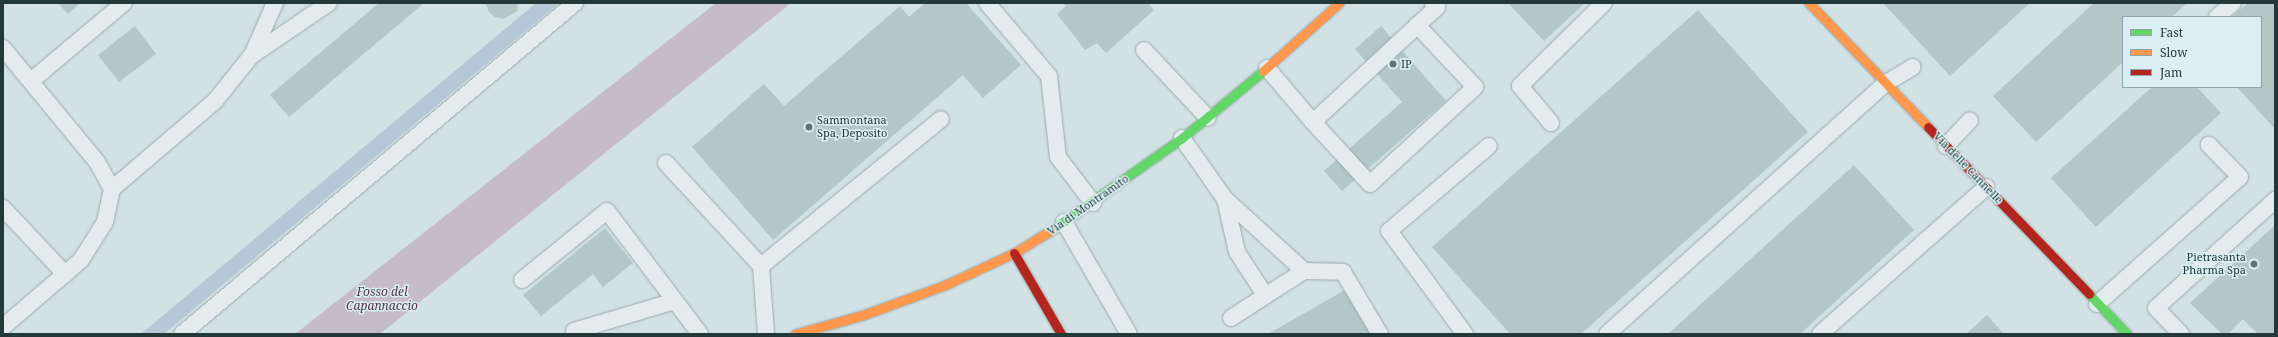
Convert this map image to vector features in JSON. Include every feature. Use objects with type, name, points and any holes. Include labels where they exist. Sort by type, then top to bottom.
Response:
[{"type":"main road","name":"Via di Montramito","points":[[794,334],[863,315],[945,285],[1014,253],[1093,203],[1208,118],[1267,68],[1322,9],[1339,3]]},
{"type":"main road","name":"Via delle Cannelle","points":[[1809,3],[2096,304],[2112,328],[2127,334]]},
{"type":"main road","points":[[1014,253],[1061,334]]},
{"type":"lane","points":[[31,81],[124,3]]},
{"type":"lane","points":[[112,189],[215,101],[252,56],[275,3]]},
{"type":"lane","points":[[252,56],[329,3]]},
{"type":"lane","points":[[182,334],[575,3]]},
{"type":"lane","points":[[987,3],[1049,76],[1058,156],[1093,203]]},
{"type":"lane","points":[[1313,122],[1437,7],[1433,3]]},
{"type":"lane","points":[[1551,123],[1520,86],[1604,3]]},
{"type":"lane","points":[[2218,16],[2233,3]]},
{"type":"lane","points":[[1267,68],[1313,122],[1370,184],[1474,86],[1417,25]]},
{"type":"lane","points":[[3,48],[97,162],[112,189],[110,204],[99,235],[81,260],[3,327]]},
{"type":"lane","points":[[1144,50],[1208,118]]},
{"type":"lane","points":[[1607,334],[1886,83],[1913,67]]},
{"type":"lane","points":[[761,266],[941,120]]},
{"type":"lane","points":[[1946,146],[1970,120]]},
{"type":"lane","points":[[1182,138],[1225,199],[1304,271]]},
{"type":"lane","points":[[2096,304],[2240,177],[2209,145]]},
{"type":"lane","points":[[1465,334],[1389,231],[1489,146]]},
{"type":"lane","points":[[666,163],[761,266],[766,334]]},
{"type":"lane","points":[[1820,334],[1986,187]]},
{"type":"lane","points":[[1225,199],[1237,252],[1266,295]]},
{"type":"lane","points":[[2181,334],[2156,308],[2275,200]]},
{"type":"lane","points":[[3,208],[65,274]]},
{"type":"lane","points":[[522,280],[607,211],[700,334]]},
{"type":"lane","points":[[1064,222],[1129,334]]},
{"type":"lane","points":[[1230,318],[1304,271],[1343,272],[1380,334]]},
{"type":"lane","points":[[574,331],[676,302]]},
{"type":"shaded area","points":[[536,3],[559,3],[164,334],[141,334]]},
{"type":"water","name":"Fosso del Capannaccio","points":[[716,3],[791,3],[380,334],[295,334]]},
{"type":"building","points":[[58,3],[80,3],[68,14]]},
{"type":"building","points":[[379,3],[424,3],[289,117],[270,95]]},
{"type":"building","points":[[518,3],[517,11],[504,19],[495,17],[489,12],[486,4]]},
{"type":"building","name":"Sammontana Spa, Deposito","points":[[925,3],[966,3],[1021,65],[983,98],[963,75],[773,240],[692,147],[764,84],[784,106],[900,6],[909,17]]},
{"type":"building","points":[[1062,3],[1148,3],[1154,10],[1106,53],[1097,43],[1085,50],[1057,14],[1066,6]]},
{"type":"building","points":[[1508,3],[1585,3],[1544,41]]},
{"type":"building","points":[[1883,3],[2030,3],[1950,76]]},
{"type":"building","points":[[2094,3],[2187,3],[2173,16],[2122,16],[2122,63],[2036,142],[1993,96]]},
{"type":"building","points":[[2248,3],[2275,3],[2275,129],[2238,88],[2262,88],[2262,16],[2233,16]]},
{"type":"building","points":[[1698,10],[1808,132],[1581,334],[1510,334],[1432,247]]},
{"type":"building","points":[[135,26],[156,54],[119,82],[98,55]]},
{"type":"building","points":[[1381,26],[1446,101],[1342,191],[1324,171],[1402,102],[1355,49]]},
{"type":"building","points":[[2151,88],[2198,88],[2221,113],[2096,227],[2051,178]]},
{"type":"building","points":[[1854,165],[1914,230],[1800,334],[1668,334]]},
{"type":"building","name":"Pietrasanta Pharma Spa","points":[[2275,225],[2275,334],[2258,334],[2243,319],[2228,334],[2222,334],[2190,303]]},
{"type":"building","points":[[605,228],[633,263],[603,287],[593,274],[541,316],[523,295]]},
{"type":"building","points":[[1345,290],[1371,334],[1268,334]]},
{"type":"building","points":[[1987,315],[2004,334],[1966,334]]},
{"type":"traffic: fast","points":[[1053,229],[1182,138],[1263,71]]},
{"type":"traffic: fast","points":[[2089,294],[2127,334]]},
{"type":"traffic: slow","points":[[1263,71],[1339,3]]},
{"type":"traffic: slow","points":[[1809,3],[1928,127]]},
{"type":"traffic: slow","points":[[795,334],[863,315],[945,285],[1014,253],[1053,229]]},
{"type":"traffic: jam","points":[[1928,127],[2089,294]]},
{"type":"traffic: jam","points":[[1014,253],[1061,334]]},
{"type":"place","name":"IP","points":[[1393,64]]},
{"type":"place","name":"Sammontana Spa, Deposito","points":[[809,127]]},
{"type":"place","name":"Pietrasanta Pharma Spa","points":[[2254,264]]}]
